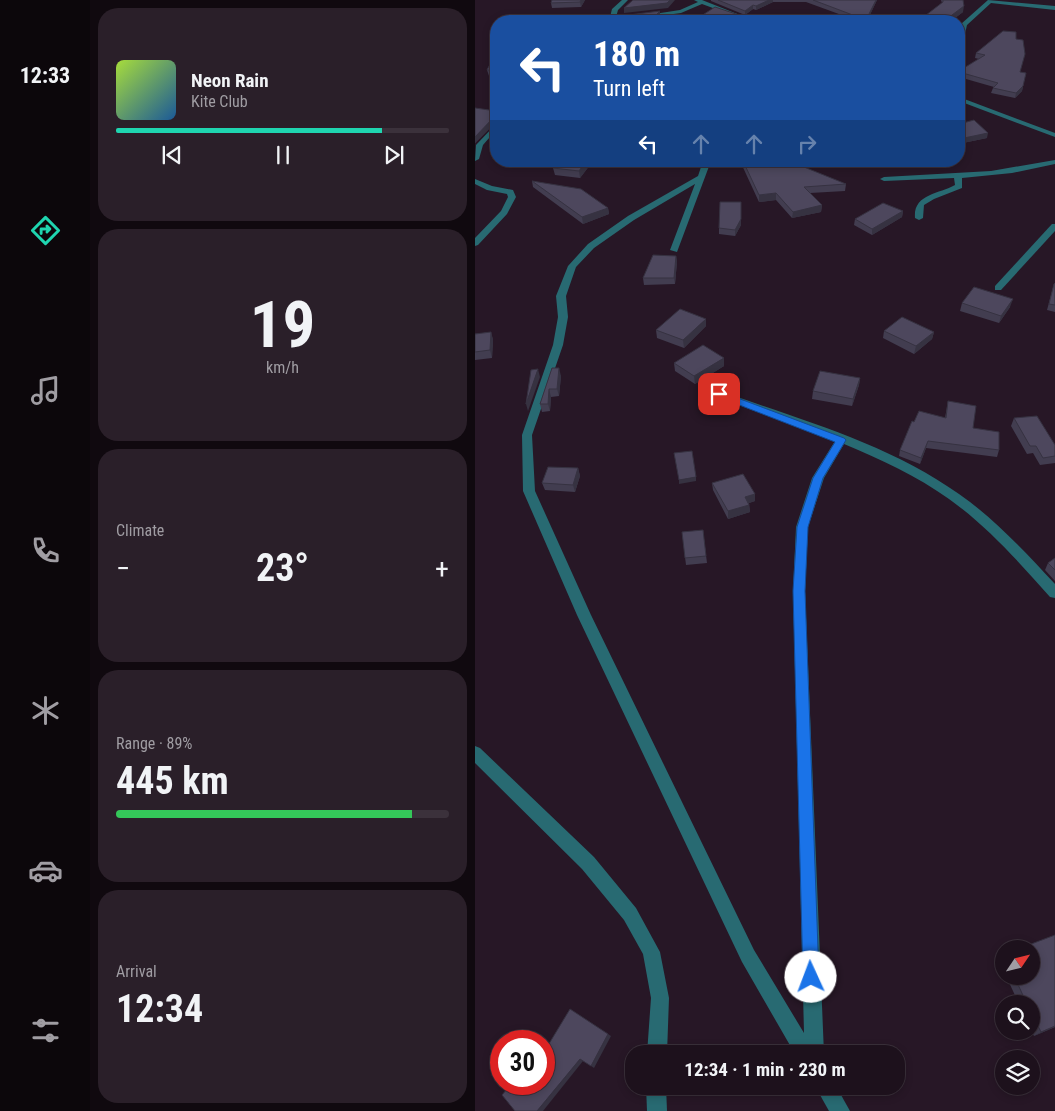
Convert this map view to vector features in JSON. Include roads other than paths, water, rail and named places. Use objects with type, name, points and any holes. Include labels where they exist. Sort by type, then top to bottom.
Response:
[{"type":"street","points":[[614,15],[615,9],[625,0]]},
{"type":"street","points":[[965,23],[988,0],[1055,8]]},
{"type":"street","points":[[643,15],[681,11],[701,1],[736,15]]},
{"type":"street","points":[[708,11],[715,7]]},
{"type":"street","points":[[965,101],[1055,135]]},
{"type":"street","points":[[475,159],[476,151],[490,133]]},
{"type":"street","points":[[884,180],[1005,173],[1055,162]]},
{"type":"street","points":[[673,250],[704,167]]},
{"type":"street","points":[[919,218],[917,210],[919,204],[924,200],[955,189],[959,186],[958,177]]},
{"type":"street","points":[[699,178],[615,229],[591,246],[572,266],[561,296],[563,317],[558,345],[527,435],[529,491],[583,615],[748,956],[801,1045]]},
{"type":"street","points":[[475,181],[490,188]]},
{"type":"street","points":[[475,188],[490,188],[510,192],[512,197],[503,212],[475,243]]},
{"type":"street","points":[[997,288],[1055,226]]},
{"type":"street","points":[[719,394],[872,452],[938,485],[991,526],[1055,593]]},
{"type":"street","points":[[813,1045],[799,591],[803,527],[818,478],[841,440]]},
{"type":"street","points":[[475,753],[588,863],[629,914],[651,952],[660,998],[657,1045]]},
{"type":"street","points":[[656,1095],[657,1111]]},
{"type":"street","points":[[830,1095],[839,1111]]}]
